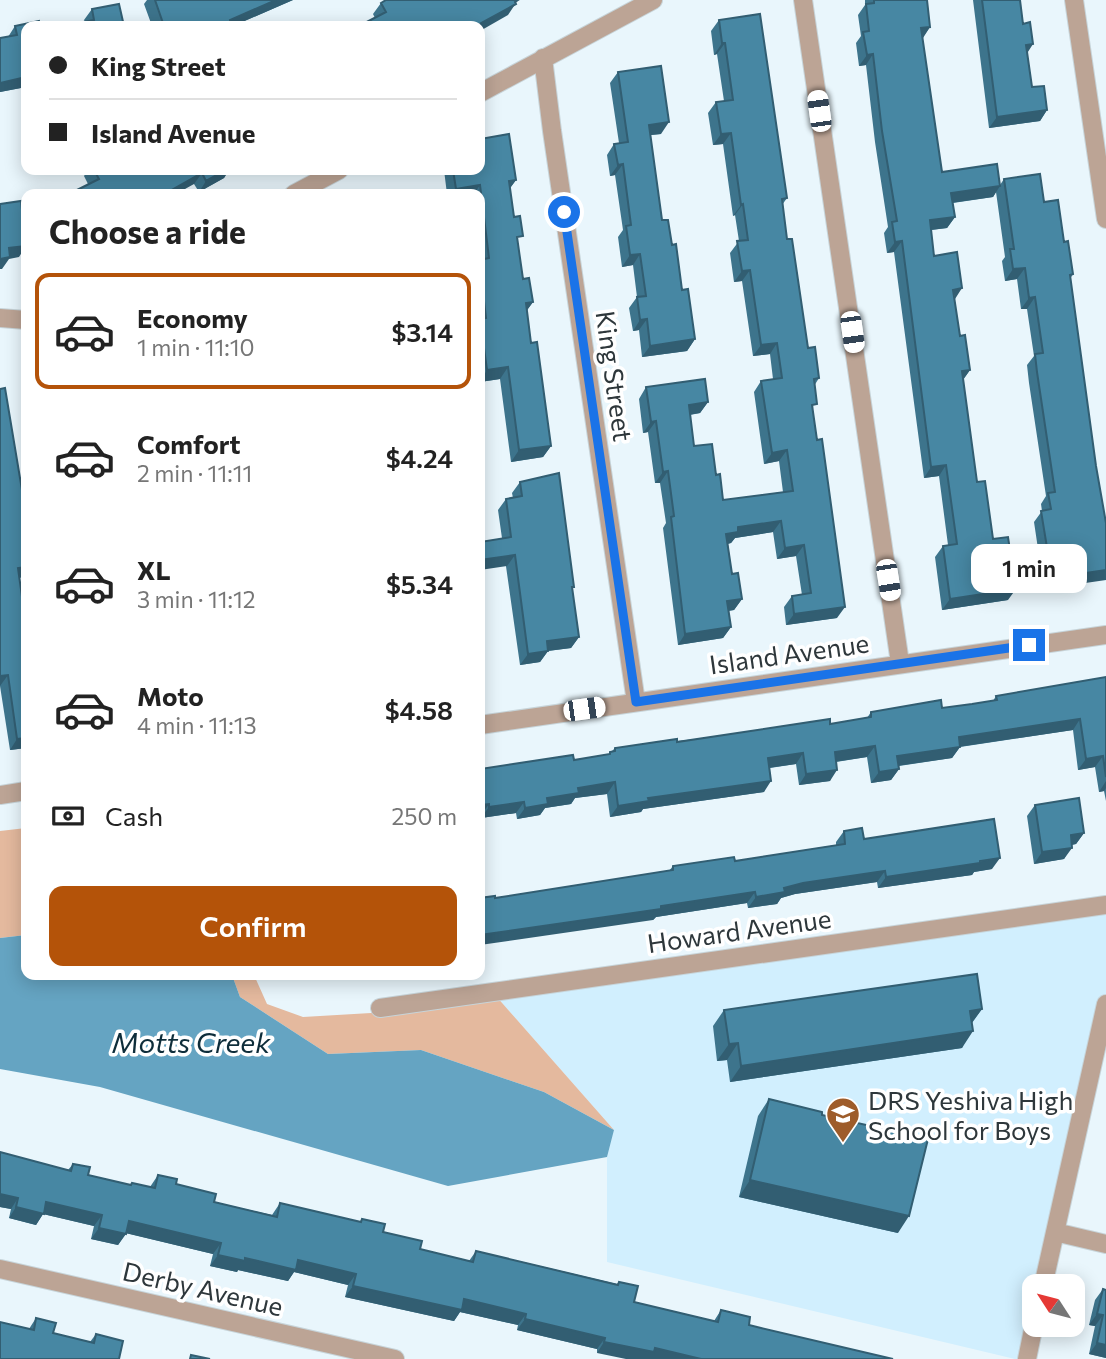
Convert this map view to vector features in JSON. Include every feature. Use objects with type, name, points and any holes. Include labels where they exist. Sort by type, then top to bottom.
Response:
[{"type":"street","points":[[485,90],[653,0]]},
{"type":"street","points":[[803,0],[900,663]]},
{"type":"street","points":[[1074,0],[1106,219]]},
{"type":"street","name":"King Street","points":[[543,58],[636,702]]},
{"type":"street","points":[[303,189],[330,175]]},
{"type":"street","points":[[0,318],[21,320]]},
{"type":"street","name":"Island Avenue","points":[[485,724],[1106,635]]},
{"type":"street","points":[[0,794],[21,792]]},
{"type":"street","name":"Howard Avenue","points":[[380,1008],[1106,905]]},
{"type":"street","points":[[1046,1274],[1106,1004]]},
{"type":"street","points":[[1055,1232],[1106,1244]]},
{"type":"street","name":"Derby Avenue","points":[[0,1269],[394,1359]]},
{"type":"street","points":[[1027,1359],[1032,1337]]},
{"type":"shaded area","points":[[21,829],[21,936],[0,938],[0,831]]},
{"type":"shaded area","name":"DRS Yeshiva High School for Boys","points":[[1106,910],[1106,1009],[1047,1274],[1022,1274],[1022,1337],[1032,1337],[1028,1359],[1015,1359],[607,1262],[607,1157],[614,1130],[496,996]]},
{"type":"shaded area","points":[[234,980],[256,980],[267,1004],[303,1017],[388,1012],[496,996],[614,1130],[544,1092],[421,1050],[328,1054],[240,997]]},
{"type":"water","name":"Motts Creek","points":[[21,936],[21,980],[234,980],[240,997],[328,1054],[421,1050],[544,1092],[614,1130],[607,1157],[448,1186],[100,1087],[0,1069],[0,938]]},
{"type":"building","points":[[155,0],[276,0],[230,21],[162,21]]},
{"type":"building","points":[[386,0],[518,0],[516,4],[485,21],[369,21],[386,12],[381,3]]},
{"type":"building","points":[[874,0],[927,0],[930,27],[921,28],[942,172],[997,164],[1000,186],[951,193],[955,217],[930,220],[934,256],[957,252],[962,288],[953,290],[960,336],[965,335],[970,370],[962,371],[977,482],[985,481],[993,539],[1008,537],[1016,589],[950,599],[943,546],[957,544],[946,465],[931,467],[902,241],[895,242],[892,222],[897,221],[873,54],[867,55],[863,32],[869,31],[866,4],[874,3]]},
{"type":"building","points":[[982,0],[1020,0],[1023,24],[1030,22],[1033,44],[1026,45],[1032,87],[1044,86],[1047,110],[997,117]]},
{"type":"building","points":[[119,4],[123,21],[89,21],[94,20],[92,9]]},
{"type":"building","points":[[760,14],[787,198],[782,199],[787,239],[792,239],[808,348],[815,347],[819,378],[814,379],[817,404],[812,405],[817,440],[822,439],[845,607],[794,614],[792,596],[811,593],[804,545],[785,548],[781,521],[738,527],[738,532],[726,534],[732,574],[738,573],[742,599],[727,601],[731,627],[685,634],[668,471],[663,472],[656,421],[651,422],[646,387],[705,379],[708,402],[689,405],[694,446],[712,444],[723,500],[793,491],[787,450],[772,453],[761,381],[782,378],[777,343],[761,345],[750,270],[742,271],[737,241],[748,240],[743,204],[741,205],[731,133],[721,134],[716,102],[733,100],[719,20]]},
{"type":"building","points":[[21,25],[21,78],[0,83],[0,38],[17,35],[15,26]]},
{"type":"building","points":[[661,66],[669,122],[649,125],[662,220],[668,220],[672,245],[676,244],[682,290],[688,289],[695,339],[650,346],[647,319],[640,320],[637,297],[646,296],[640,254],[630,255],[626,226],[631,225],[623,164],[618,165],[614,144],[628,142],[618,72]]},
{"type":"building","points":[[509,134],[516,180],[509,181],[514,217],[520,216],[523,236],[517,237],[523,279],[529,278],[533,302],[526,303],[531,343],[537,342],[551,446],[519,450],[508,367],[487,370],[485,259],[489,258],[485,226],[485,189],[480,189],[480,185],[456,189],[454,175],[485,175],[485,138]]},
{"type":"building","points":[[1040,174],[1044,202],[1058,200],[1064,242],[1068,241],[1073,274],[1070,275],[1106,523],[1106,570],[1052,578],[1041,511],[1051,509],[1048,493],[1055,492],[1035,354],[1043,353],[1035,297],[1029,298],[1025,268],[1013,269],[1010,249],[1014,249],[1004,179]]},
{"type":"building","points":[[97,175],[198,175],[174,189],[79,189],[99,179]]},
{"type":"building","points":[[203,175],[217,175],[206,181]]},
{"type":"building","points":[[21,201],[21,247],[9,248],[10,257],[0,259],[0,204]]},
{"type":"building","points":[[5,388],[21,484],[21,568],[18,568],[21,589],[21,739],[17,739],[8,675],[0,676],[0,389]]},
{"type":"building","points":[[559,473],[579,637],[547,641],[548,651],[528,654],[515,555],[485,559],[485,541],[511,537],[506,499],[522,496],[520,482]]},
{"type":"building","points":[[1106,677],[1106,777],[1103,756],[1086,759],[1080,719],[959,737],[960,747],[897,756],[899,769],[879,772],[875,746],[835,752],[837,770],[806,774],[803,753],[768,758],[771,781],[648,798],[649,801],[618,806],[615,782],[578,788],[579,793],[547,798],[548,804],[525,808],[524,802],[489,807],[489,804],[485,804],[485,768],[573,755],[574,760],[610,754],[615,748],[677,739],[677,742],[830,719],[830,724],[871,717],[871,712],[941,700],[942,708],[972,704],[997,700],[996,696]]},
{"type":"building","points":[[1079,798],[1084,833],[1071,835],[1072,848],[1042,852],[1035,805]]},
{"type":"building","points":[[994,819],[1000,858],[886,877],[885,871],[803,883],[784,888],[785,892],[756,897],[755,892],[661,906],[661,909],[485,934],[485,897],[673,870],[673,866],[734,857],[735,861],[845,844],[844,831],[862,828],[864,839]]},
{"type":"building","points":[[977,974],[982,1009],[970,1011],[973,1031],[741,1066],[738,1043],[729,1044],[724,1010]]},
{"type":"building","points":[[769,1099],[822,1112],[822,1115],[928,1139],[909,1216],[750,1180]]},
{"type":"building","points":[[0,1152],[71,1171],[73,1164],[90,1167],[88,1175],[131,1185],[132,1183],[155,1188],[158,1175],[177,1179],[176,1184],[216,1194],[214,1202],[277,1217],[280,1203],[361,1222],[362,1219],[385,1224],[383,1232],[422,1241],[420,1249],[473,1262],[476,1251],[618,1285],[619,1282],[638,1286],[634,1302],[718,1322],[721,1310],[750,1317],[749,1325],[893,1359],[701,1359],[655,1348],[654,1352],[604,1342],[605,1338],[525,1319],[526,1314],[464,1299],[462,1310],[353,1286],[356,1274],[298,1260],[296,1270],[245,1258],[245,1261],[218,1255],[221,1243],[129,1221],[126,1234],[99,1228],[102,1215],[46,1202],[44,1214],[16,1207],[18,1198],[0,1194]]},
{"type":"building","points":[[1103,1289],[1106,1290],[1106,1345],[1097,1343],[1103,1315],[1097,1314]]},
{"type":"building","points":[[36,1318],[56,1323],[53,1333],[94,1343],[96,1334],[123,1341],[119,1359],[0,1359],[0,1322],[34,1330]]},
{"type":"building","points":[[191,1355],[210,1359],[190,1359]]},
{"type":"place","name":"DRS Yeshiva High School for Boys","points":[[843,1144]]},
{"type":"route","points":[[564,212],[636,702],[1029,645]]}]
